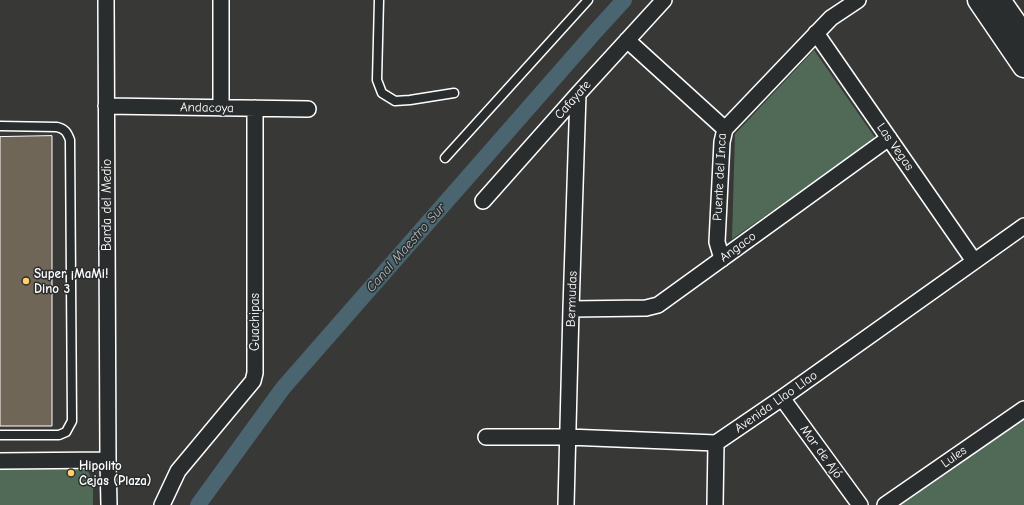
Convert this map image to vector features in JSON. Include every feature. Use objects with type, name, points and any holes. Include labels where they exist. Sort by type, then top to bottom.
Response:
[{"type":"main road","points":[[979,0],[1024,66]]},
{"type":"main road","points":[[999,0],[1024,36]]},
{"type":"street","name":"Barda del Medio","points":[[106,0],[109,505]]},
{"type":"street","points":[[221,0],[221,108]]},
{"type":"street","name":"Cafayate","points":[[483,201],[664,0]]},
{"type":"street","points":[[725,129],[831,18],[858,0]]},
{"type":"street","name":"Las Vegas","points":[[816,33],[974,261]]},
{"type":"street","name":"Puente del Inca","points":[[627,40],[725,129],[722,142],[717,242],[722,259]]},
{"type":"street","name":"Bermudas","points":[[566,505],[578,94]]},
{"type":"street","name":"Andacoya","points":[[106,106],[308,109]]},
{"type":"street","name":"Guachipas","points":[[162,505],[178,472],[253,381],[255,373],[255,108]]},
{"type":"street","name":"Angaco","points":[[571,309],[646,308],[658,305],[889,138]]},
{"type":"street","name":"Avenida Llao Llao","points":[[716,443],[782,398],[1024,226]]},
{"type":"street","name":"Mar de Ajó","points":[[782,398],[860,505]]},
{"type":"street","name":"Lules","points":[[884,505],[1024,409]]},
{"type":"street","points":[[486,437],[568,437],[716,443],[715,505]]},
{"type":"street","points":[[0,461],[108,460]]},
{"type":"lane","points":[[379,0],[377,80],[382,93],[394,101],[454,93]]},
{"type":"lane","points":[[444,158],[588,0]]},
{"type":"lane","points":[[0,126],[63,128],[68,133],[70,140],[72,421],[66,432],[59,435],[0,435]]},
{"type":"green space","points":[[814,50],[876,139],[732,239],[735,134]]},
{"type":"green space","points":[[1024,420],[1024,505],[900,505]]},
{"type":"green space","points":[[0,467],[85,467],[92,481],[93,505],[0,505]]},
{"type":"building","name":"Super ¡MaMi! Dino 3","points":[[52,136],[52,426],[0,426],[0,137]]},
{"type":"waterway","name":"Canal Maestro Sur","points":[[198,505],[283,388],[624,0]]},
{"type":"place","name":"Super ¡MaMi! Dino 3","points":[[26,281]]},
{"type":"place","name":"Hipolito Cejas (Plaza)","points":[[71,473]]}]
